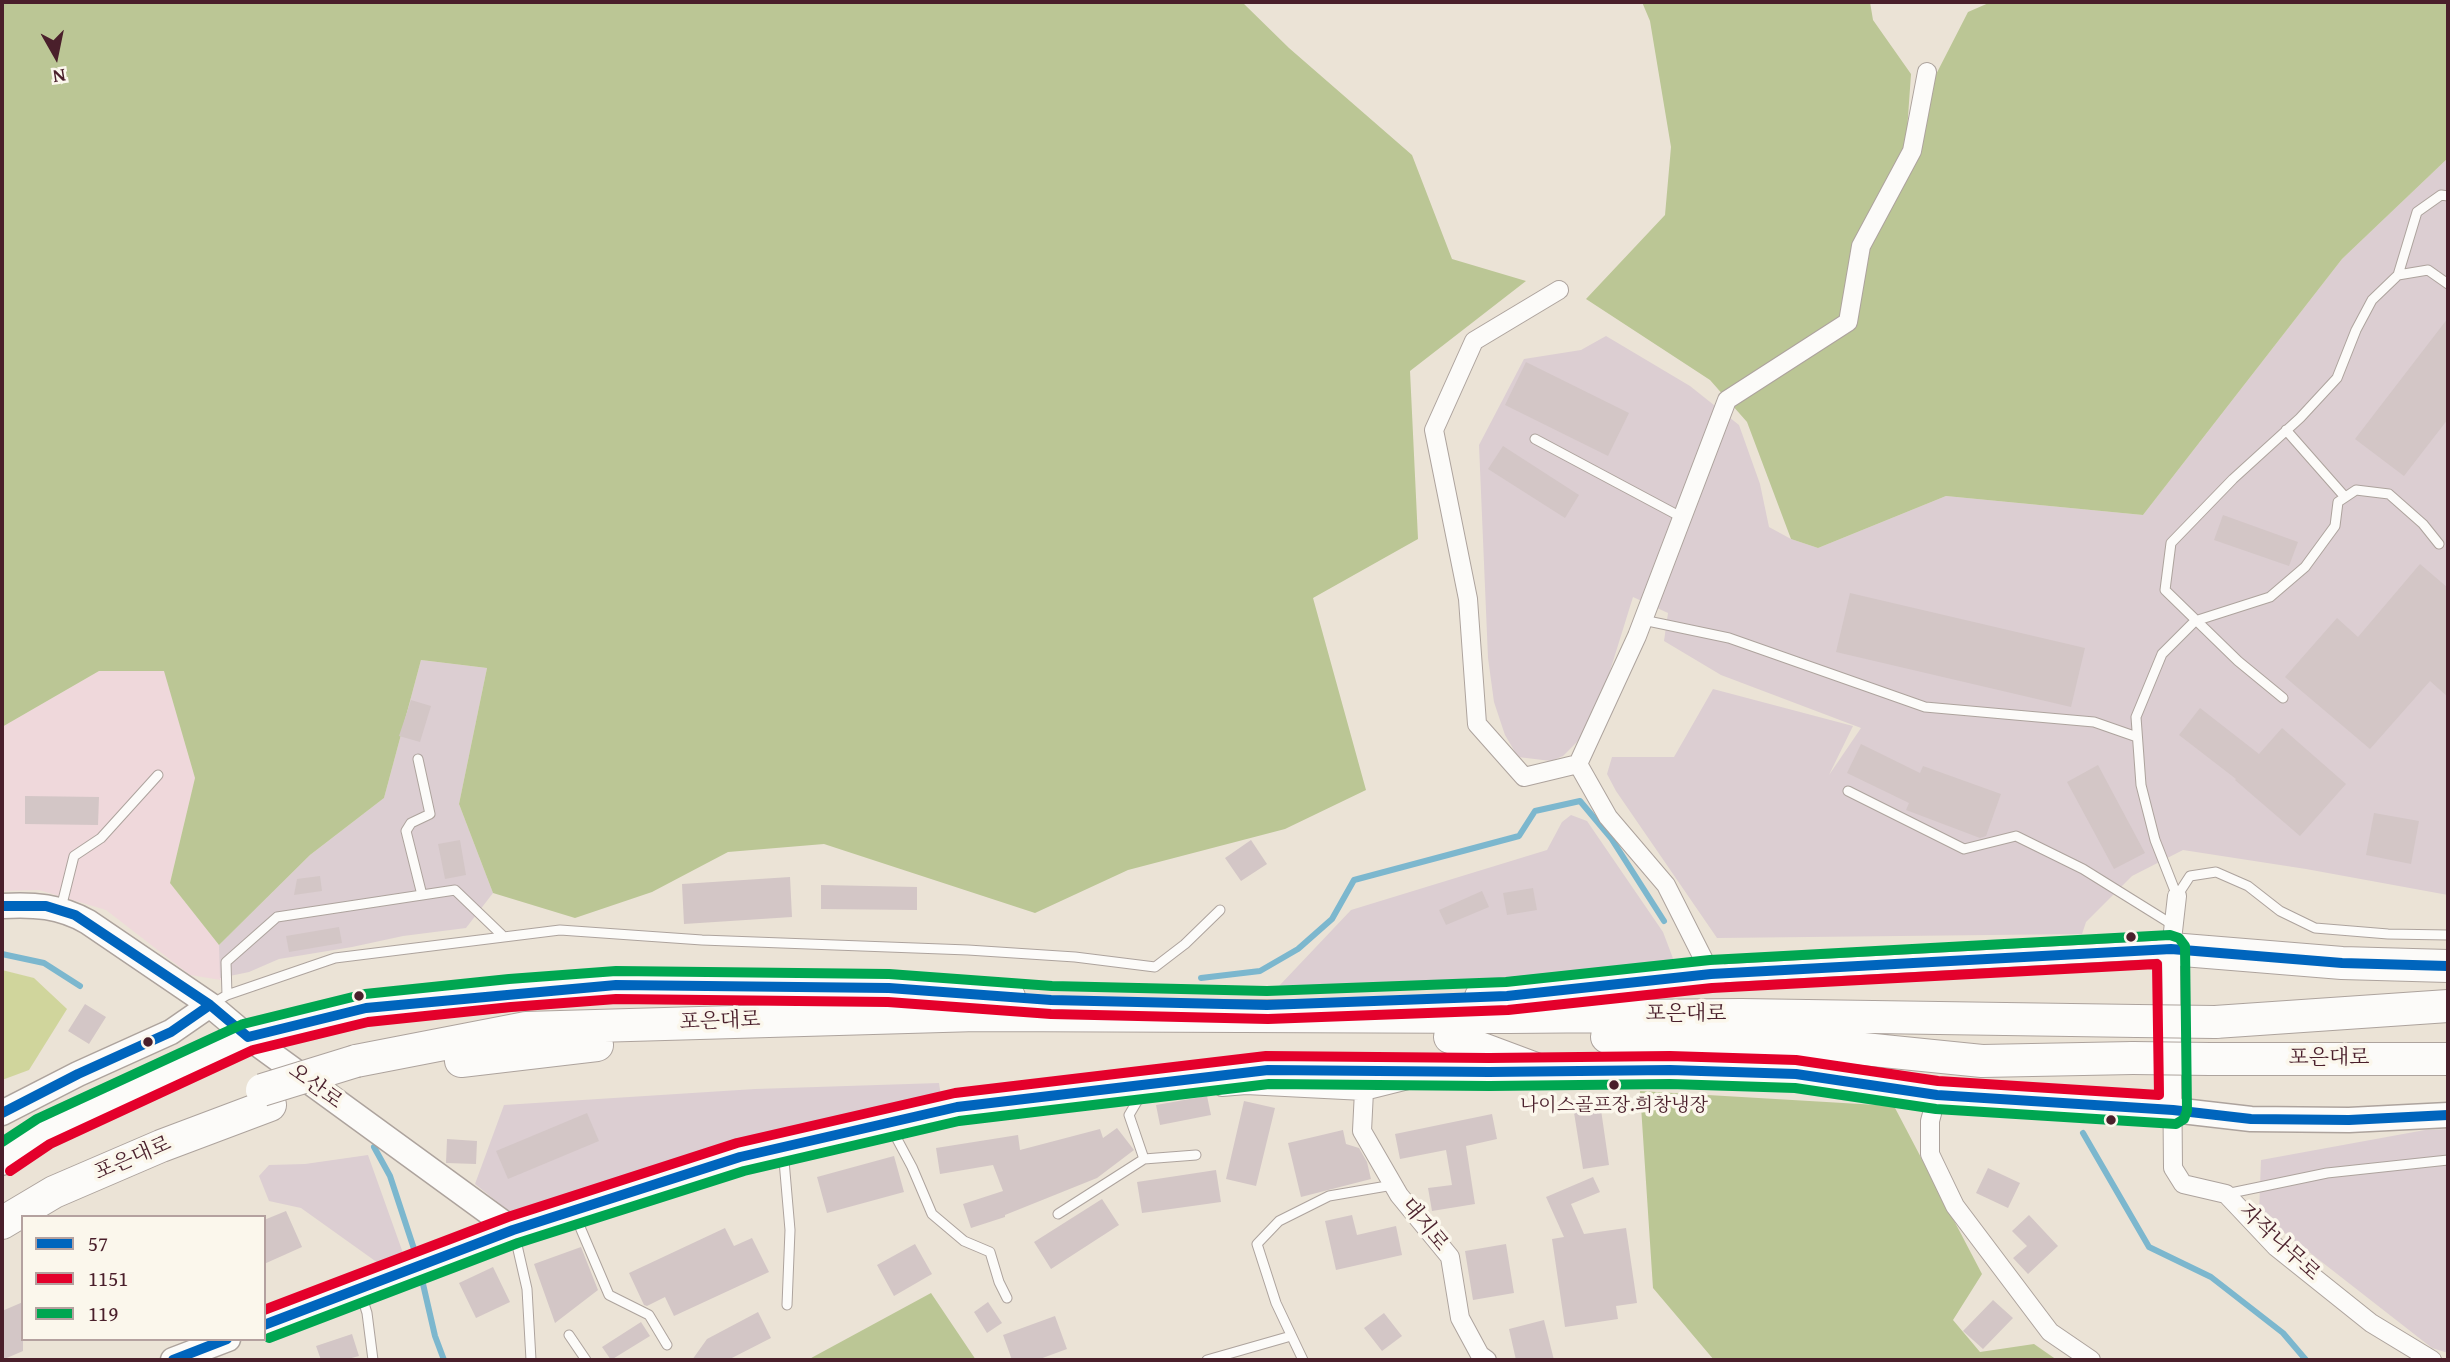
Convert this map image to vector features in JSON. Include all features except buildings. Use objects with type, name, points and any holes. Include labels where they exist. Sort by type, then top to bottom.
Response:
[{"type":"highway","points":[[2172,937],[2342,962],[2448,966]]},
{"type":"highway","points":[[2,1159],[43,1132],[247,1037],[366,1007],[616,985],[889,988],[1051,1000],[1267,1005],[1507,996],[1711,974]]},
{"type":"highway","points":[[1051,1000],[1107,1016]]},
{"type":"highway","points":[[1232,1017],[1267,1005]]},
{"type":"highway","name":"포은대로","points":[[359,1069],[526,1028],[977,1015],[1741,1015],[2215,1022],[2448,1006]]},
{"type":"highway","name":"포은대로","points":[[359,1069],[648,1039],[1121,1034],[1450,1037],[1491,1034],[1730,1040],[1834,1046],[1982,1061],[2133,1058],[2448,1059]]},
{"type":"highway","points":[[1450,1037],[1541,1071]]},
{"type":"highway","points":[[1670,1070],[1730,1040]]},
{"type":"highway","points":[[266,1097],[359,1069]]},
{"type":"highway","name":"포은대로","points":[[2,1204],[44,1177],[266,1097]]},
{"type":"highway","name":"포은대로","points":[[2,1223],[54,1192],[266,1097]]},
{"type":"main road","name":"오산로","points":[[2,906],[31,904],[61,909],[88,922],[219,1000],[247,1037],[513,1230]]},
{"type":"main road","points":[[2,1114],[78,1074],[171,1032],[219,1000]]},
{"type":"main road","points":[[266,1324],[513,1230],[740,1157],[957,1107],[1268,1070],[1670,1070],[1796,1074],[1937,1095],[2172,1110],[2252,1119],[2348,1120],[2448,1115]]},
{"type":"main road","points":[[173,1360],[223,1341]]},
{"type":"street","points":[[1559,290],[1474,341],[1434,430],[1468,599],[1477,724],[1524,778],[1578,764],[1643,620],[1727,400],[1848,322],[1861,246],[1912,151],[1927,72]]},
{"type":"street","points":[[1578,764],[1608,817],[1666,885],[1711,974],[2172,937]]},
{"type":"street","name":"자작나무로","points":[[2177,897],[2172,937],[2173,1168],[2183,1184],[2226,1194],[2286,1255],[2371,1323],[2432,1360]]},
{"type":"street","points":[[957,1107],[1246,1085],[1364,1091],[1434,1072]]},
{"type":"street","name":"대지로","points":[[1364,1091],[1362,1131],[1393,1185],[1450,1256],[1460,1318],[1480,1355],[1487,1360]]},
{"type":"street","points":[[1937,1095],[1930,1121],[1930,1154],[1955,1206],[2050,1332],[2091,1360]]},
{"type":"lane","points":[[2283,698],[2195,621],[2165,590],[2171,543],[2233,478],[2286,430],[2337,378],[2356,330],[2372,300],[2398,275],[2417,212],[2441,195],[2448,196]]},
{"type":"lane","points":[[2398,275],[2428,270],[2448,284]]},
{"type":"lane","points":[[2286,430],[2345,497]]},
{"type":"lane","points":[[1535,439],[1683,519]]},
{"type":"lane","points":[[2177,897],[2155,840],[2141,785],[2137,737],[2136,717],[2162,654],[2195,621],[2270,597],[2305,567],[2335,526],[2338,502],[2356,490],[2389,494],[2423,524],[2439,544]]},
{"type":"lane","points":[[1643,620],[1729,638],[1925,707],[2094,722],[2137,737]]},
{"type":"lane","points":[[418,759],[430,814],[411,823],[406,831],[422,895]]},
{"type":"lane","points":[[61,909],[74,856],[101,838],[158,775]]},
{"type":"lane","points":[[1848,791],[1964,849],[2016,836],[2083,869],[2172,937]]},
{"type":"lane","points":[[2177,897],[2190,876],[2216,872],[2248,886],[2280,911],[2315,928],[2388,934],[2448,935]]},
{"type":"lane","points":[[219,1000],[226,962],[277,917],[455,890],[504,937]]},
{"type":"lane","points":[[219,1000],[335,958],[560,930],[702,940],[968,950],[1075,957],[1155,967],[1185,944],[1220,909]]},
{"type":"lane","points":[[1142,1093],[1129,1115],[1144,1159]]},
{"type":"lane","points":[[888,1123],[912,1167],[932,1214],[964,1241],[990,1252],[1007,1298]]},
{"type":"lane","points":[[783,1147],[790,1230],[787,1305]]},
{"type":"lane","points":[[1058,1214],[1144,1159],[1196,1155]]},
{"type":"lane","points":[[2226,1194],[2327,1173],[2448,1160]]},
{"type":"lane","points":[[1303,1360],[1276,1303],[1257,1244],[1279,1221],[1329,1196],[1393,1185]]},
{"type":"lane","points":[[573,1211],[609,1294],[649,1315],[667,1345]]},
{"type":"lane","points":[[513,1230],[527,1289],[531,1360]]},
{"type":"lane","points":[[359,1289],[367,1313],[373,1360]]},
{"type":"lane","points":[[569,1335],[586,1360]]},
{"type":"lane","points":[[1208,1360],[1292,1336]]},
{"type":"shaded area","points":[[2448,158],[2448,895],[2183,850],[2132,876],[2086,922],[2082,934],[1717,938],[1616,791],[1607,774],[1612,757],[1674,757],[1713,689],[1853,726],[1829,775],[1861,728],[1721,675],[1664,641],[1668,613],[1633,597],[1596,716],[1580,739],[1563,756],[1551,761],[1518,757],[1505,735],[1494,702],[1488,658],[1479,445],[1524,359],[1581,350],[1606,336],[1690,386],[1739,425],[1760,484],[1769,527],[1791,539],[1818,548],[1946,496],[2143,515],[2342,259]]},
{"type":"shaded area","points":[[421,660],[487,668],[459,804],[493,893],[466,928],[403,936],[279,959],[249,972],[220,978],[219,945],[310,855],[384,798]]},
{"type":"shaded area","points":[[164,670],[195,778],[170,883],[219,945],[227,981],[190,975],[106,910],[39,890],[2,891],[2,727],[99,671]]},
{"type":"shaded area","points":[[1571,815],[1587,821],[1663,932],[1674,961],[1500,984],[1279,986],[1351,910],[1547,850],[1562,822]]},
{"type":"shaded area","points":[[939,1083],[941,1096],[752,1141],[626,1175],[511,1213],[475,1184],[504,1105],[755,1089]]},
{"type":"shaded area","points":[[2448,1129],[2448,1353],[2432,1348],[2259,1213],[2261,1160],[2425,1130]]},
{"type":"shaded area","points":[[368,1155],[403,1253],[378,1263],[301,1208],[269,1201],[259,1176],[269,1165],[305,1164]]},
{"type":"green space","points":[[2,2],[1242,2],[1289,48],[1412,155],[1452,259],[1526,281],[1410,371],[1418,539],[1313,598],[1366,790],[1285,829],[1128,870],[1035,913],[824,844],[728,852],[652,892],[575,918],[493,893],[459,804],[487,668],[421,660],[384,798],[310,855],[219,945],[170,883],[195,778],[164,671],[99,671],[2,727]]},
{"type":"green space","points":[[1642,2],[1870,2],[1873,20],[1911,74],[1907,131],[1968,12],[1991,2],[2448,2],[2448,158],[2342,259],[2143,515],[1946,496],[1818,548],[1791,539],[1747,422],[1710,380],[1586,299],[1665,215],[1671,147],[1650,21]]},
{"type":"green space","points":[[2,970],[34,978],[67,1009],[29,1070],[2,1080]]},
{"type":"green space","points":[[1640,1091],[1894,1106],[1982,1274],[1953,1320],[1980,1352],[2034,1344],[2057,1360],[1714,1360],[1653,1288]]},
{"type":"green space","points":[[931,1293],[976,1360],[808,1360],[813,1357]]},
{"type":"waterway","points":[[1201,978],[1260,971],[1298,949],[1332,919],[1354,880],[1519,836],[1535,811],[1580,801],[1611,838],[1664,921]]},
{"type":"waterway","points":[[2,954],[44,963],[80,986]]},
{"type":"waterway","points":[[2083,1133],[2149,1247],[2211,1277],[2283,1333],[2306,1360]]},
{"type":"waterway","points":[[374,1147],[390,1176],[418,1261]]},
{"type":"waterway","points":[[420,1271],[435,1336],[444,1360]]},
{"type":"transit line","name":"57","points":[[2,906],[46,906],[75,915],[210,1005],[248,1037],[366,1008],[616,985],[889,988],[1051,1000],[1267,1005],[1507,996],[1711,974],[2171,949],[2342,963],[2448,966]]},
{"type":"transit line","name":"119","points":[[2,1142],[37,1119],[243,1024],[365,994],[509,979],[616,971],[889,974],[1052,986],[1267,991],[1506,982],[1710,960],[2170,935],[2179,938],[2185,946],[2187,1111],[2184,1119],[2176,1124],[1936,1109],[1795,1088],[1670,1084],[1269,1084],[959,1121],[744,1171],[518,1243],[269,1338]]},
{"type":"transit line","name":"1151","points":[[10,1171],[50,1144],[253,1050],[368,1022],[511,1007],[616,999],[888,1002],[1051,1014],[1268,1019],[1508,1010],[1712,988],[2157,964],[2159,1095],[1938,1081],[1796,1060],[1670,1056],[1266,1056],[955,1093],[737,1143],[508,1217],[266,1309]]},
{"type":"transit line","name":"57","points":[[2,1113],[78,1074],[171,1032],[210,1005]]},
{"type":"transit line","name":"57","points":[[266,1324],[513,1230],[740,1157],[957,1107],[1268,1070],[1670,1070],[1796,1074],[1937,1095],[2173,1110],[2251,1119],[2349,1120],[2448,1115]]},
{"type":"transit line","name":"57","points":[[173,1360],[222,1341]]},
{"type":"place","name":"나이스골프장.희창냉장","points":[[1614,1085]]}]
